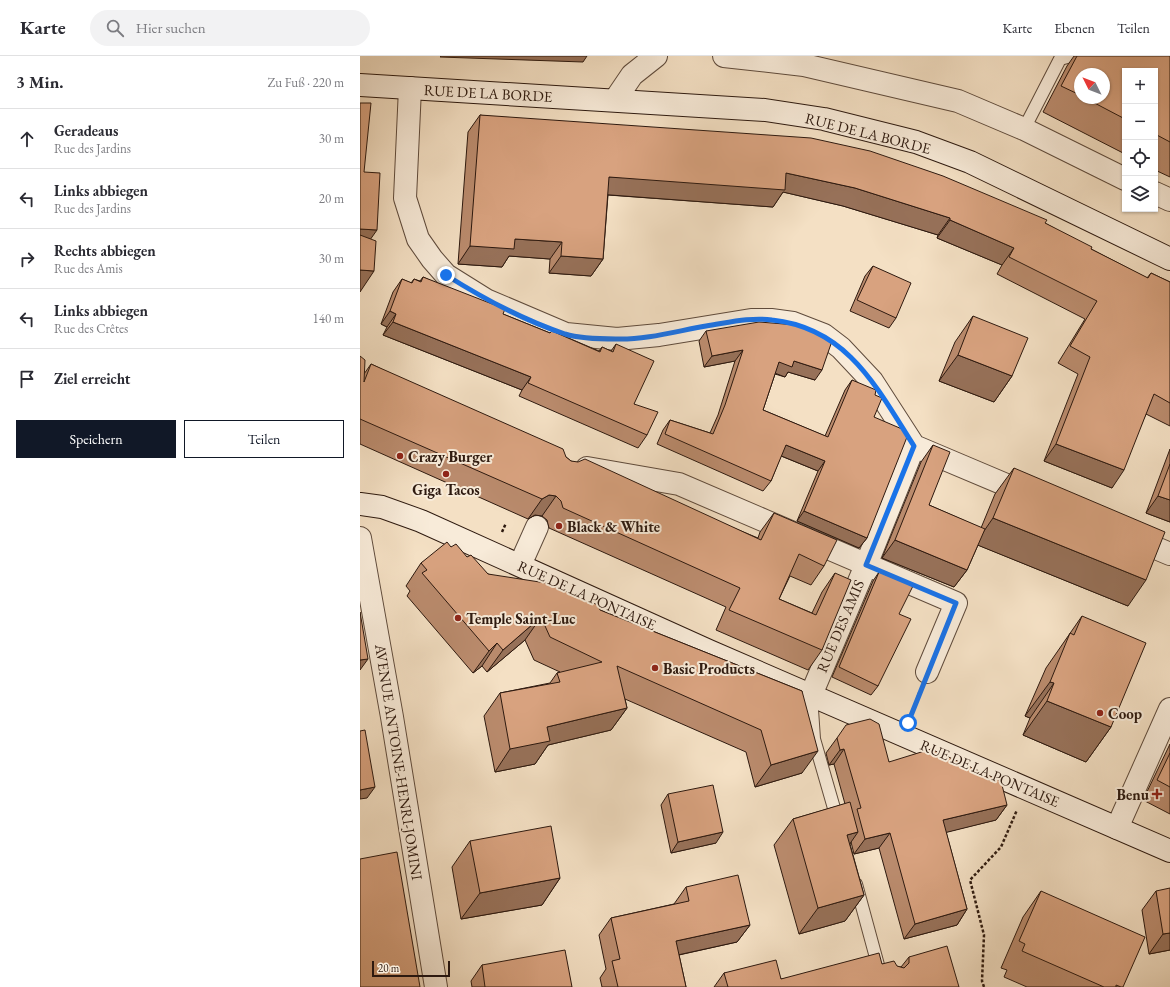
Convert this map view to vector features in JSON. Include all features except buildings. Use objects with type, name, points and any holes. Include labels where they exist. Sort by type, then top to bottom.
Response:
[{"type":"street","points":[[615,100],[632,75],[656,56]]},
{"type":"street","points":[[724,56],[806,60],[958,101],[1024,129],[1122,178]]},
{"type":"street","name":"RUE DE LA BORDE","points":[[360,85],[765,110],[824,119],[916,142],[970,162],[1170,259]]},
{"type":"street","points":[[410,88],[405,198],[418,239],[432,259],[446,275],[486,300],[566,334],[617,339],[659,335],[751,320],[771,320],[793,323],[824,335],[858,364],[872,381],[914,446],[1046,502]]},
{"type":"street","points":[[1158,194],[1170,200]]},
{"type":"street","name":"RUE DES AMIS","points":[[811,695],[914,446]]},
{"type":"street","points":[[564,464],[679,484],[956,603],[927,672]]},
{"type":"street","name":"RUE DE LA PONTAISE","points":[[360,504],[382,507],[409,516],[709,651],[1170,851]]},
{"type":"street","points":[[520,565],[536,527]]},
{"type":"street","points":[[1112,529],[1170,554]]},
{"type":"street","name":"AVENUE ANTOINE-HENRI-JOMINI","points":[[360,538],[393,725],[436,987]]},
{"type":"street","points":[[1117,828],[1170,709]]},
{"type":"lane","points":[[1024,129],[1060,59],[1071,56]]},
{"type":"lane","points":[[811,695],[814,739],[841,831]]},
{"type":"lane","points":[[852,869],[884,987]]},
{"type":"path","points":[[911,716],[927,672]]},
{"type":"path","points":[[984,987],[982,982],[984,935],[970,880],[1001,847],[1018,808]]},
{"type":"place","name":"Crazy Burger","points":[[400,456]]},
{"type":"place","name":"Giga Tacos","points":[[446,474]]},
{"type":"place","name":"Black & White","points":[[559,526]]},
{"type":"place","name":"Temple Saint-Luc","points":[[458,618]]},
{"type":"place","name":"Basic Products","points":[[655,668]]},
{"type":"place","name":"Coop","points":[[1100,713]]},
{"type":"place","name":"Benu","points":[[1157,794]]},
{"type":"route","points":[[446,275],[486,300],[566,334],[617,339],[659,335],[751,320],[771,320],[793,323],[824,335],[858,364],[872,381],[914,446],[866,565],[956,603],[927,672],[908,723]]}]
